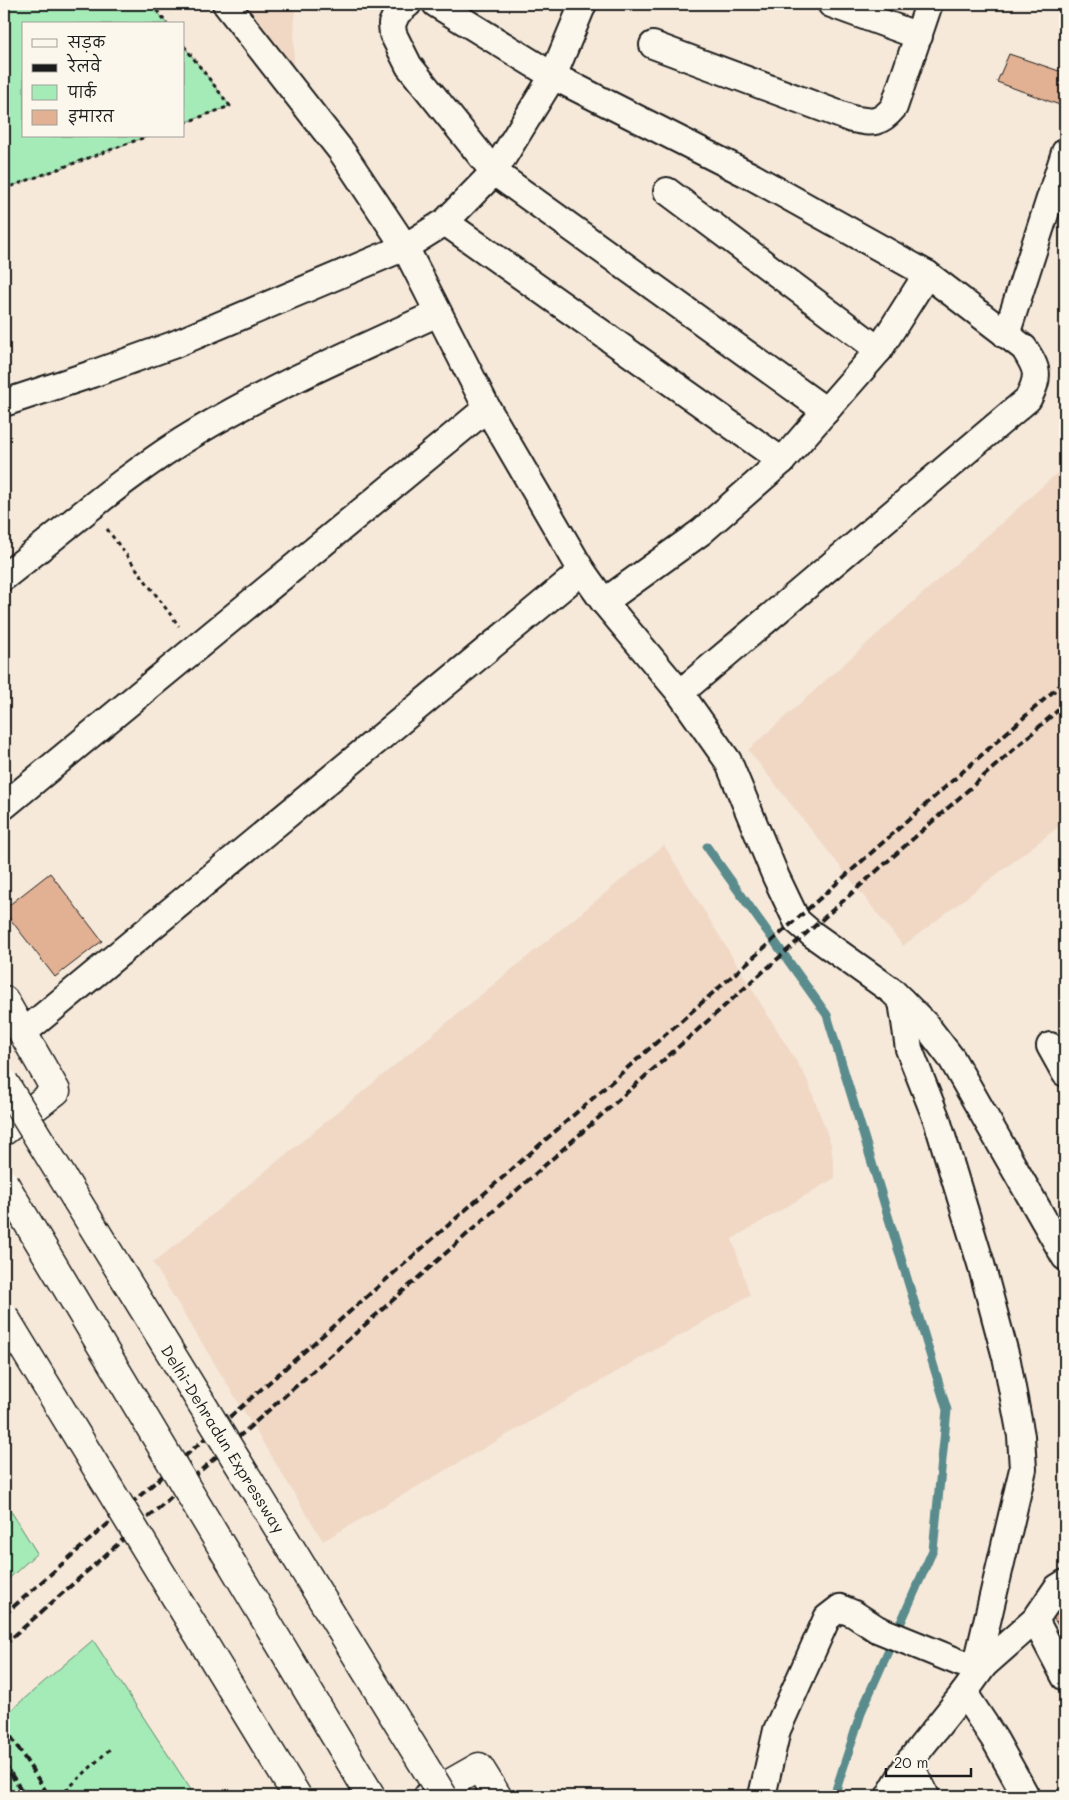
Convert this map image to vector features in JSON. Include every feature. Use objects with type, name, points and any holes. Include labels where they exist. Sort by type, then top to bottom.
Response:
[{"type":"main road","points":[[4,1000],[56,1091],[4,1131]]},
{"type":"main road","name":"Delhi-Dehradun Expressway","points":[[4,1082],[442,1796]]},
{"type":"main road","points":[[4,1182],[371,1796]]},
{"type":"main road","points":[[4,1316],[297,1796]]},
{"type":"main road","points":[[428,1796],[479,1767],[497,1796]]},
{"type":"street","points":[[226,4],[342,152],[405,247],[486,408],[582,571],[604,602],[680,692],[728,761],[796,921],[892,991],[925,1024],[952,1060],[1065,1258]]},
{"type":"street","points":[[408,4],[397,13],[392,24],[393,34],[409,66],[494,172],[826,411]]},
{"type":"street","points":[[436,4],[553,76],[754,177],[927,274],[1024,348],[1034,364],[1037,382],[1028,399],[680,692]]},
{"type":"street","points":[[4,403],[173,345],[405,247],[445,222],[494,172],[553,76],[582,4]]},
{"type":"street","points":[[831,4],[919,36]]},
{"type":"street","points":[[653,45],[852,119],[870,122],[884,119],[894,107],[929,4]]},
{"type":"street","points":[[1006,334],[1065,152]]},
{"type":"street","points":[[667,191],[879,350]]},
{"type":"street","points":[[445,222],[782,461]]},
{"type":"street","points":[[604,602],[701,532],[782,461],[879,350],[927,274]]},
{"type":"street","points":[[4,577],[139,471],[200,430],[254,400],[438,313]]},
{"type":"street","points":[[4,806],[486,408]]},
{"type":"street","points":[[23,1034],[582,571]]},
{"type":"street","points":[[889,1796],[908,1762],[964,1693],[974,1664],[1023,1469],[1021,1436],[1007,1361],[986,1281],[937,1120],[909,1049],[902,1001]]},
{"type":"street","points":[[1050,1046],[1065,1073]]},
{"type":"street","points":[[974,1664],[1035,1620],[1057,1588],[1065,1583]]},
{"type":"street","points":[[762,1796],[777,1730],[827,1618],[840,1608],[877,1629],[974,1664]]},
{"type":"street","points":[[1035,1620],[1065,1677]]},
{"type":"street","points":[[964,1693],[995,1740],[1026,1796]]},
{"type":"street","points":[[908,1762],[926,1796]]},
{"type":"path","points":[[152,4],[166,22]]},
{"type":"path","points":[[185,47],[230,106],[185,123]]},
{"type":"path","points":[[4,189],[143,138]]},
{"type":"path","points":[[91,508],[196,648]]},
{"type":"path","points":[[60,1796],[111,1748]]},
{"type":"shaded area","points":[[228,4],[295,4],[293,91]]},
{"type":"shaded area","points":[[1065,466],[1065,822],[903,946],[748,750]]},
{"type":"shaded area","points":[[664,845],[807,1079],[831,1144],[835,1178],[732,1239],[750,1295],[323,1541],[153,1263]]},
{"type":"green space","points":[[4,4],[152,4],[166,22],[22,22],[22,138],[143,138],[4,189]]},
{"type":"green space","points":[[185,47],[230,106],[185,123]]},
{"type":"green space","points":[[4,1500],[37,1553],[4,1583]]},
{"type":"green space","points":[[93,1640],[195,1796],[4,1796],[4,1716]]},
{"type":"building","points":[[1009,54],[1065,73],[1065,107],[997,82]]},
{"type":"building","points":[[50,873],[102,941],[55,977],[4,911],[4,909]]},
{"type":"building","points":[[1065,1609],[1065,1618],[1056,1622],[1052,1616]]},
{"type":"building","points":[[1065,1618],[1065,1628],[1061,1631],[1056,1622]]},
{"type":"waterway","points":[[707,847],[827,1015],[947,1410],[933,1550],[862,1710],[834,1796]]},
{"type":"railway","points":[[4,1615],[747,963],[1065,681]]},
{"type":"railway","points":[[4,1645],[1065,704]]},
{"type":"railway","points":[[4,1726],[49,1796]]},
{"type":"railway","points":[[4,1763],[25,1796]]}]
